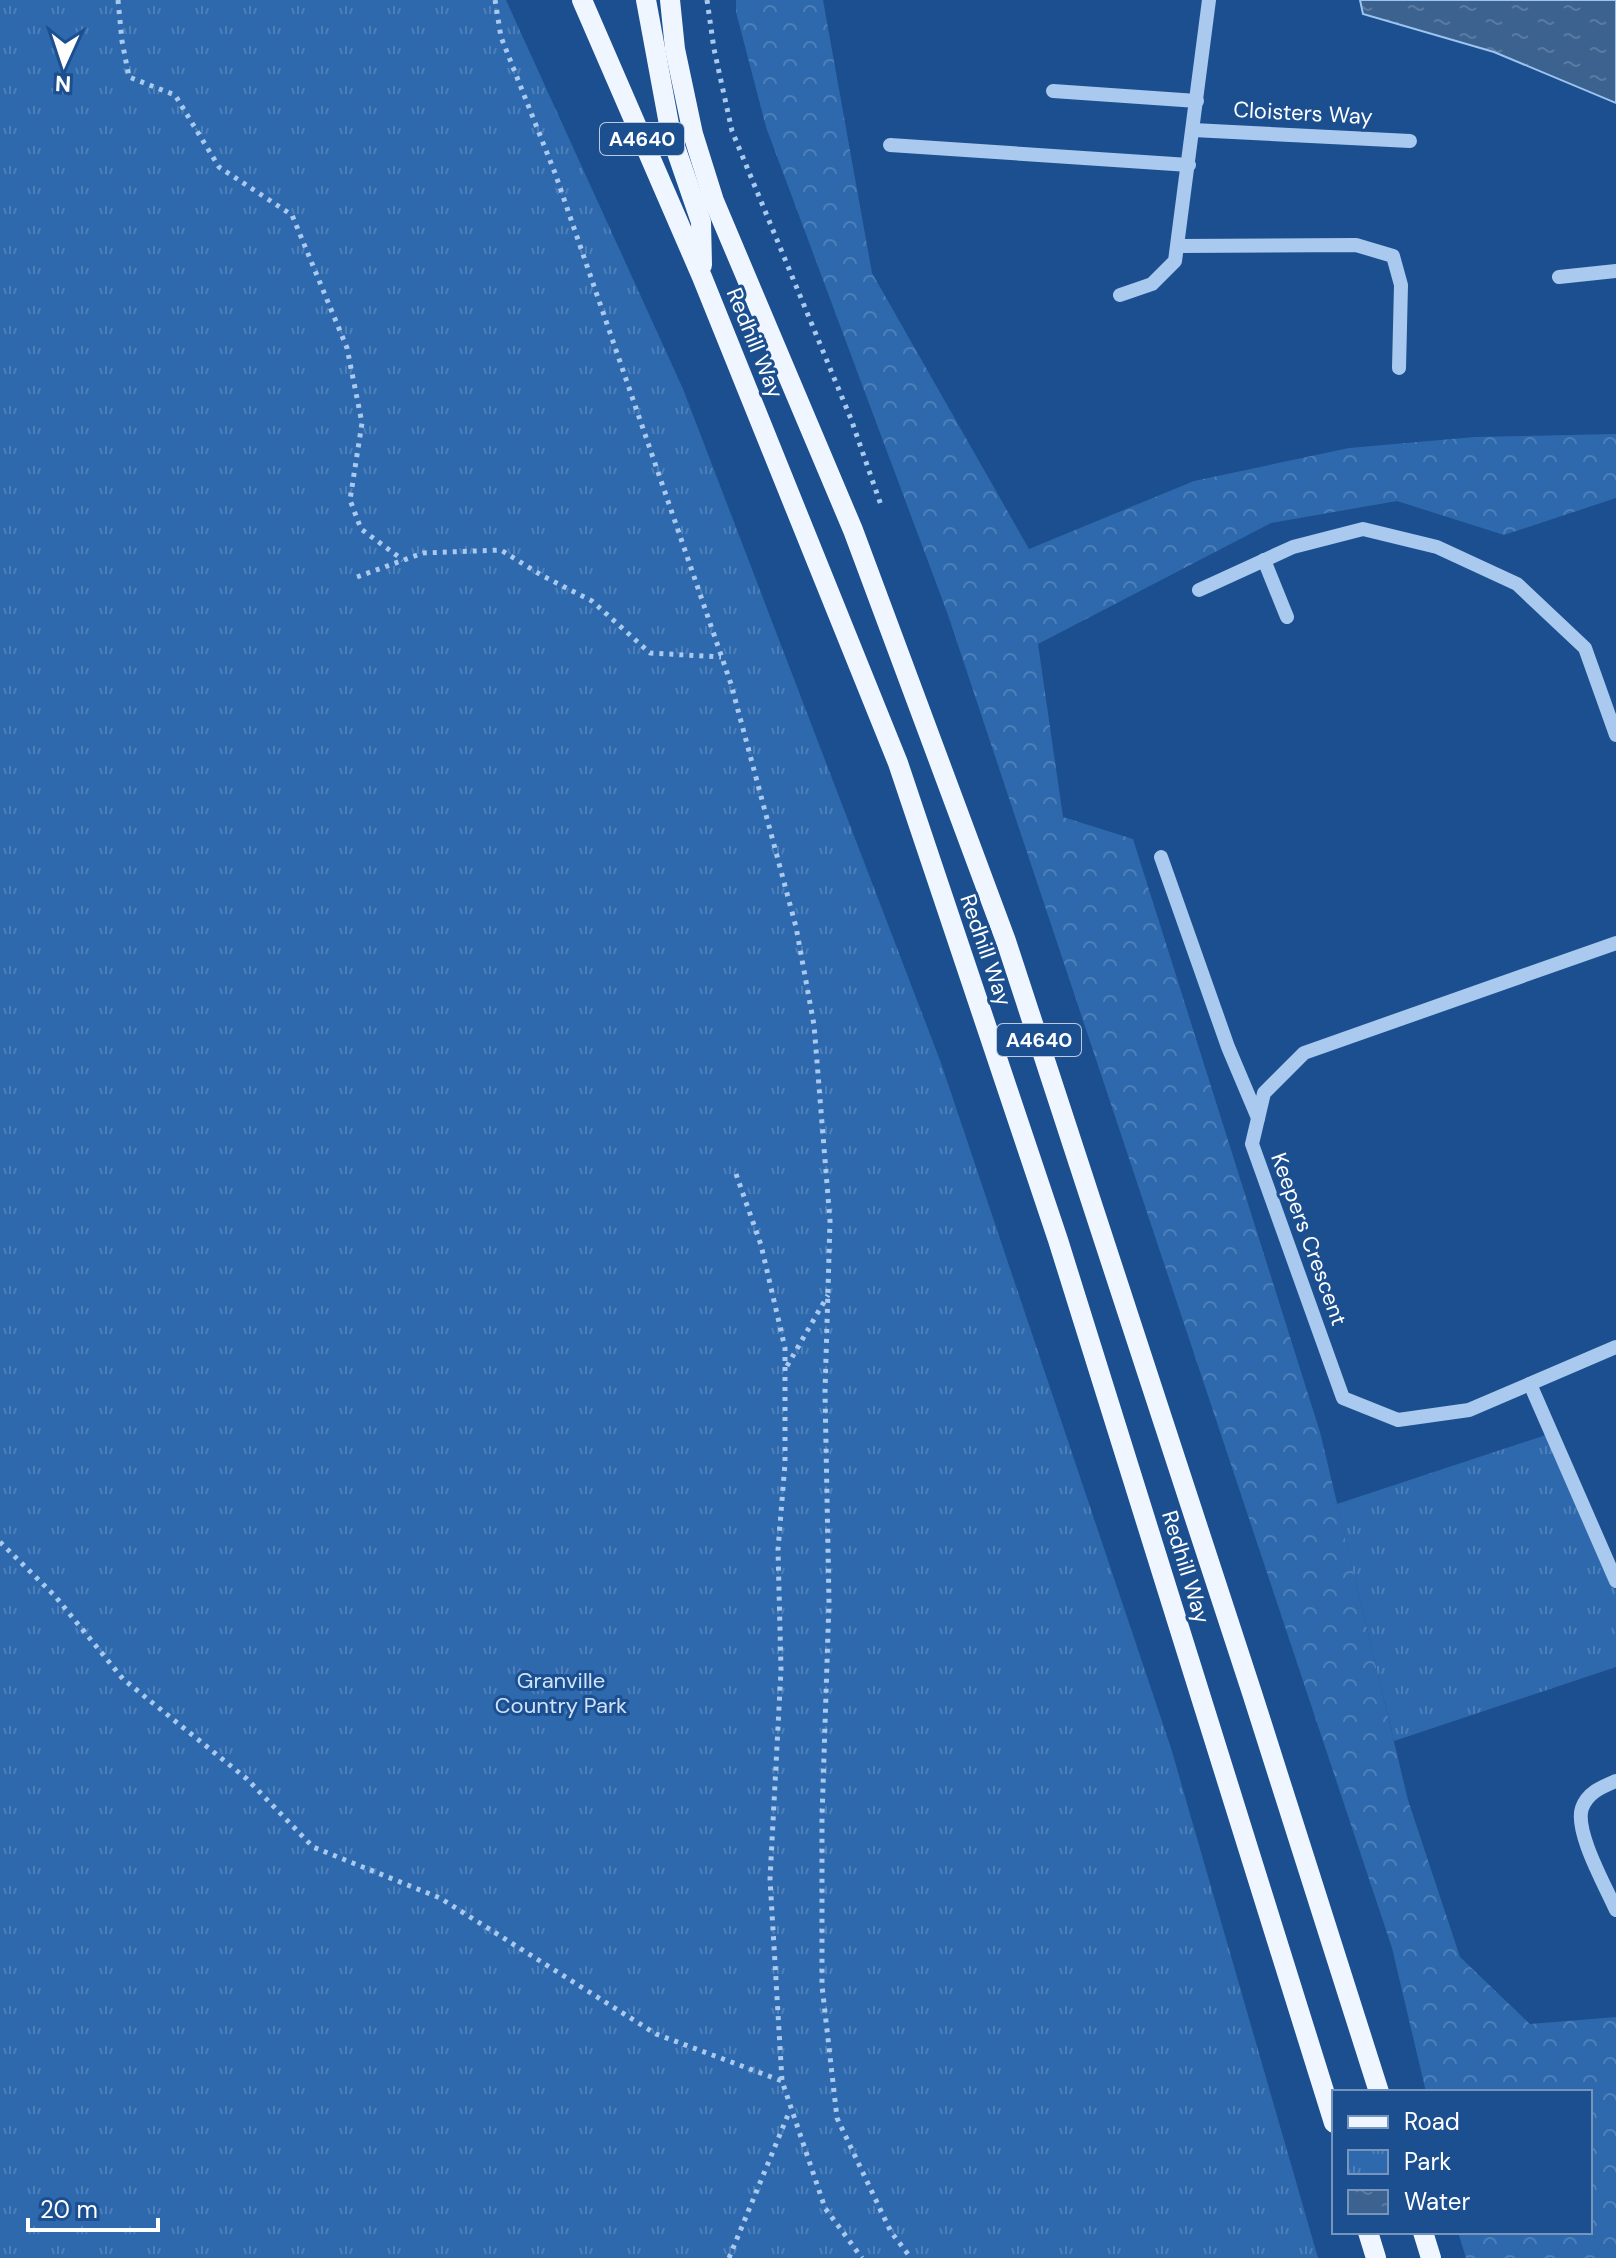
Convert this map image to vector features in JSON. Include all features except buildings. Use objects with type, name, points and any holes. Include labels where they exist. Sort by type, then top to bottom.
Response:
[{"type":"main road","name":"Redhill Way","points":[[582,0],[702,277],[903,778],[1058,1240],[1332,2117]]},
{"type":"main road","name":"A4640","points":[[646,0],[671,135],[701,222],[702,277]]},
{"type":"main road","name":"Redhill Way","points":[[670,0],[675,49],[693,134],[714,201],[853,530],[1006,941],[1243,1663],[1378,2090]]},
{"type":"main road","points":[[1369,2234],[1376,2258]]},
{"type":"main road","points":[[1424,2234],[1431,2258]]},
{"type":"street","points":[[1120,295],[1152,284],[1175,261],[1209,0]]},
{"type":"street","points":[[1053,91],[1197,101]]},
{"type":"street","name":"Cloisters Way","points":[[1193,130],[1410,141]]},
{"type":"street","points":[[890,145],[1189,165]]},
{"type":"street","points":[[1178,246],[1356,245],[1393,256],[1401,285],[1399,368]]},
{"type":"street","points":[[1559,277],[1616,271]]},
{"type":"street","points":[[1199,590],[1293,547],[1363,529],[1437,547],[1517,584],[1585,648],[1616,735]]},
{"type":"street","points":[[1264,560],[1287,617]]},
{"type":"street","points":[[1161,857],[1228,1047],[1258,1118]]},
{"type":"street","name":"Keepers Crescent","points":[[1616,943],[1304,1053],[1264,1093],[1252,1144],[1343,1398],[1398,1420],[1469,1410],[1616,1347]]},
{"type":"street","points":[[1530,1384],[1616,1581]]},
{"type":"street","points":[[1616,1781],[1595,1790],[1582,1810],[1581,1820],[1616,1910]]},
{"type":"path","points":[[118,0],[129,77],[175,95],[219,167],[292,215],[347,348],[362,423],[350,500],[361,529],[403,560]]},
{"type":"path","points":[[495,0],[501,37],[555,173],[721,657],[796,927],[814,1025],[830,1221],[825,1392],[829,1602],[822,1817],[822,1986],[837,2118],[891,2232],[911,2258]]},
{"type":"path","points":[[357,577],[423,553],[501,550],[592,601],[650,653],[721,657]]},
{"type":"path","points":[[736,1174],[761,1245],[785,1348],[785,1463],[778,1550],[781,1670],[770,1879],[782,2081],[825,2208],[862,2258]]},
{"type":"path","points":[[785,1370],[828,1294]]},
{"type":"path","points":[[0,1542],[55,1596],[123,1679],[247,1779],[313,1847],[440,1898],[656,2034],[782,2081]]},
{"type":"path","points":[[729,2258],[791,2109]]},
{"type":"green space","name":"Granville Country Park","points":[[0,0],[506,0],[683,389],[941,1063],[1171,1748],[1318,2258],[0,2258]]},
{"type":"green space","points":[[736,0],[823,0],[872,273],[1029,549],[1194,481],[1349,448],[1475,437],[1616,434],[1616,498],[1504,535],[1397,501],[1271,523],[1038,644],[1063,817],[1133,839],[1320,1432],[1408,1800],[1460,1957],[1530,2024],[1616,2017],[1616,2258],[1466,2258],[1459,2234],[1592,2234],[1592,2090],[1426,2090],[1392,1948],[948,615],[766,127],[736,12]]},
{"type":"green space","points":[[1558,1431],[1616,1590],[1616,1667],[1394,1741],[1337,1504]]},
{"type":"water","points":[[1360,0],[1616,0],[1616,103],[1494,52],[1363,14]]}]
